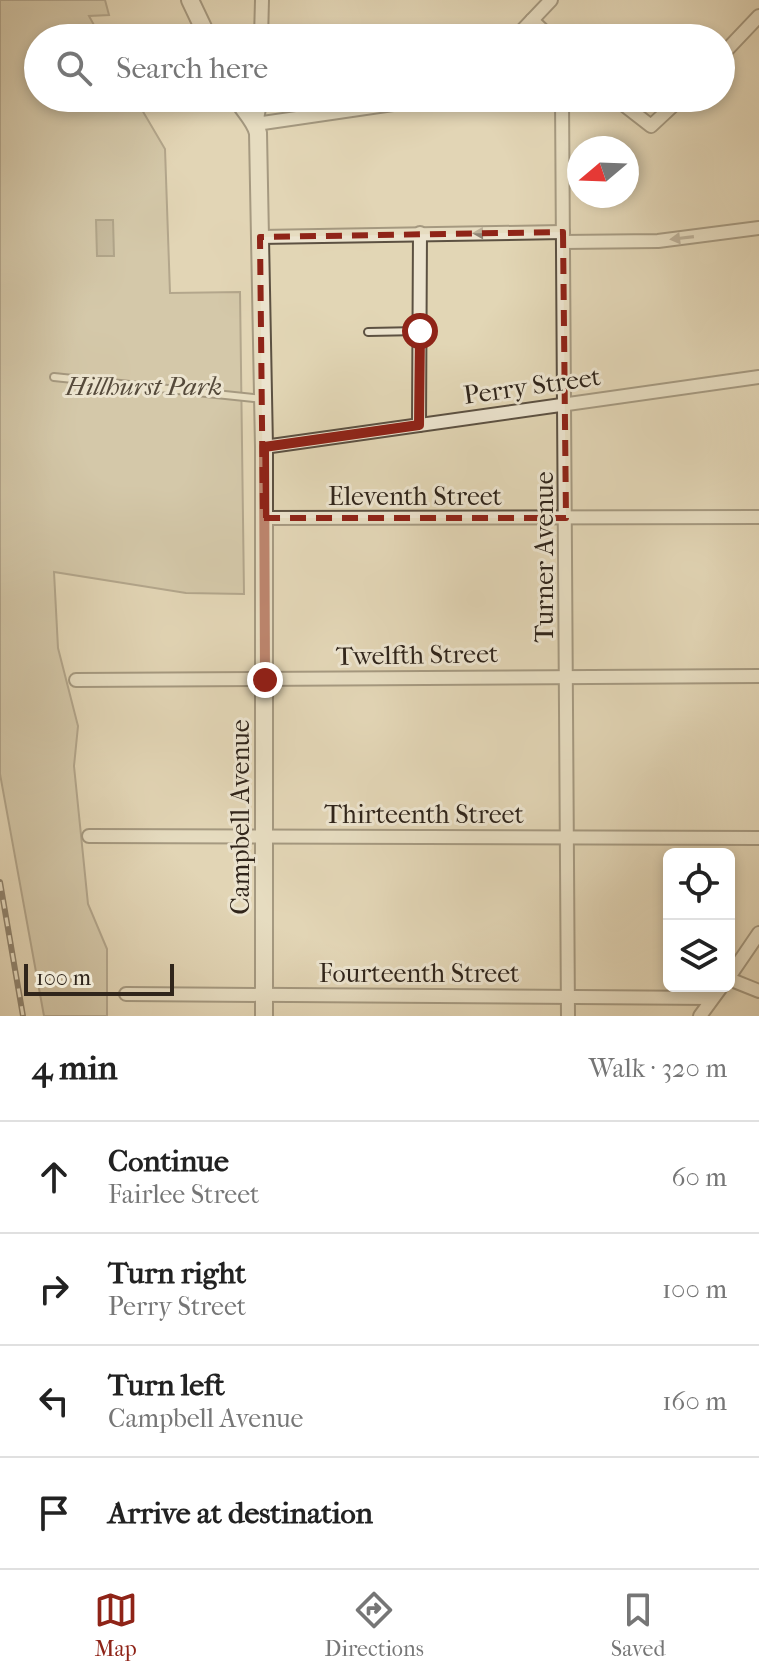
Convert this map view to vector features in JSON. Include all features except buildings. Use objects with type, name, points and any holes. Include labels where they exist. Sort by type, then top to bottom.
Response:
[{"type":"street","points":[[190,0],[201,24]]},
{"type":"street","points":[[261,24],[262,0]]},
{"type":"street","points":[[528,24],[551,0]]},
{"type":"street","points":[[735,41],[759,16]]},
{"type":"street","points":[[532,20],[536,24]]},
{"type":"street","points":[[244,112],[256,124]]},
{"type":"street","points":[[256,124],[258,112]]},
{"type":"street","points":[[256,124],[338,112]]},
{"type":"street","name":"Turner Avenue","points":[[562,112],[568,1016]]},
{"type":"street","points":[[633,112],[651,126],[666,112]]},
{"type":"street","name":"Campbell Avenue","points":[[256,124],[264,447],[264,1016]]},
{"type":"street","points":[[260,237],[420,233],[658,241],[759,228]]},
{"type":"street","points":[[419,425],[420,233]]},
{"type":"street","name":"Perry Street","points":[[264,447],[759,377]]},
{"type":"street","name":"Eleventh Street","points":[[263,518],[759,517]]},
{"type":"street","name":"Twelfth Street","points":[[76,680],[759,676]]},
{"type":"street","name":"Thirteenth Street","points":[[89,836],[759,838]]},
{"type":"street","points":[[735,969],[759,933]]},
{"type":"street","points":[[735,981],[759,991]]},
{"type":"street","points":[[700,1016],[717,992]]},
{"type":"street","name":"Fourteenth Street","points":[[126,994],[712,998]]},
{"type":"lane","points":[[368,332],[420,331]]},
{"type":"lane","points":[[54,377],[263,399]]},
{"type":"highlighted area","points":[[563,232],[566,518],[263,518],[260,237]]},
{"type":"green space","name":"Hillhurst Park","points":[[0,0],[105,0],[109,15],[89,16],[93,24],[24,24],[24,112],[143,112],[165,149],[170,293],[240,292],[244,594],[186,593],[54,572],[58,648],[78,726],[74,766],[88,904],[107,949],[107,1016],[44,1016],[0,774]]},
{"type":"shaded area","points":[[96,220],[113,220],[114,256],[97,256]]},
{"type":"railway","points":[[0,882],[23,1016]]},
{"type":"route","points":[[265,680],[264,447],[419,425],[420,331]]}]
